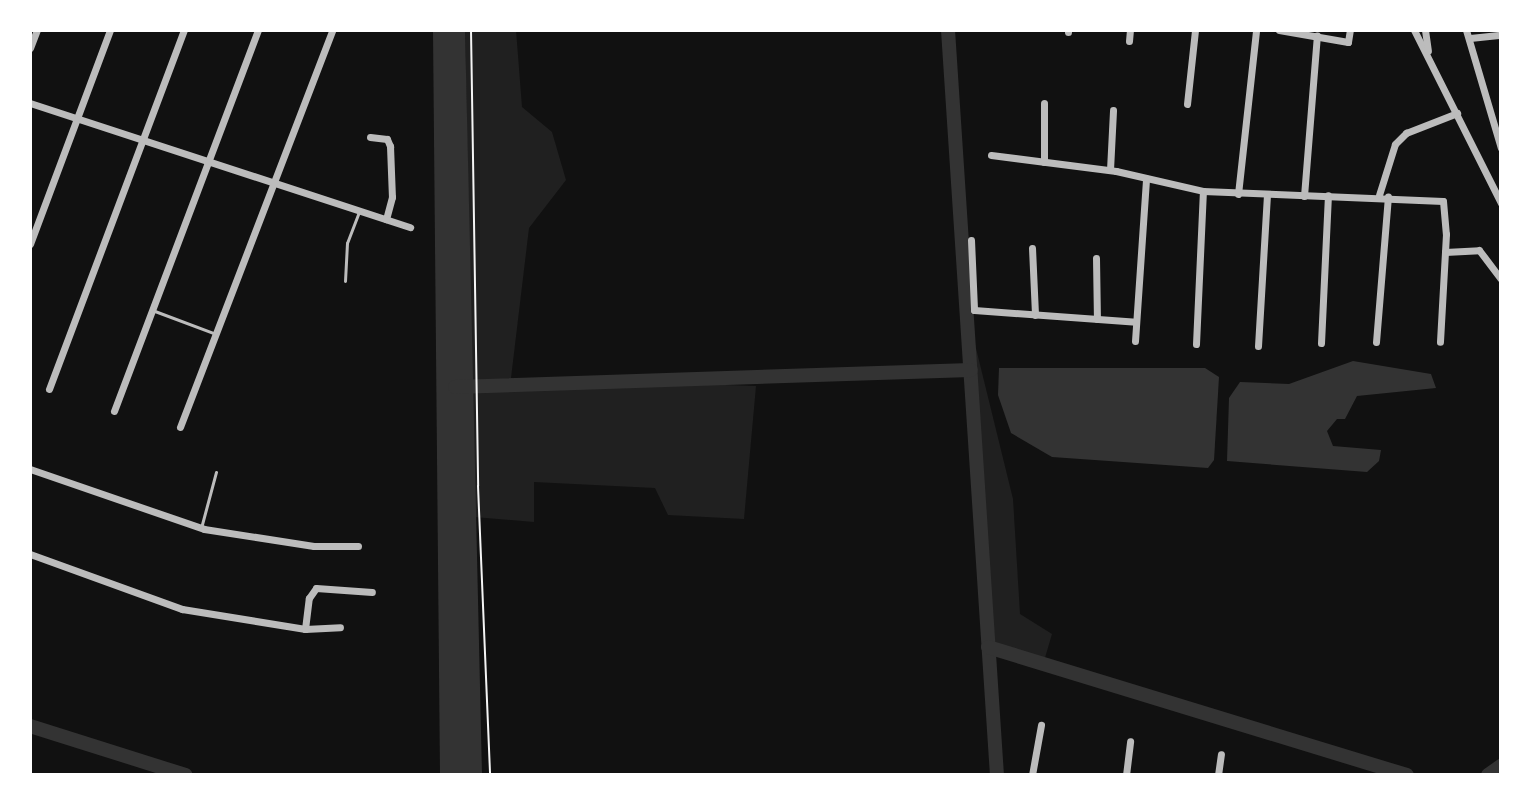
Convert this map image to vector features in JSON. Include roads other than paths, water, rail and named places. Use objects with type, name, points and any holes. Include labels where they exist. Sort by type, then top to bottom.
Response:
[{"type":"street","points":[[30,48],[37,30]]},
{"type":"street","points":[[30,244],[110,30]]},
{"type":"street","points":[[49,389],[184,30]]},
{"type":"street","points":[[114,411],[258,30]]},
{"type":"street","points":[[180,427],[332,30]]},
{"type":"street","points":[[1129,41],[1130,30]]},
{"type":"street","points":[[1187,104],[1195,30]]},
{"type":"street","points":[[1238,194],[1256,30]]},
{"type":"street","points":[[1284,30],[1348,42],[1350,30]]},
{"type":"street","points":[[1414,30],[1501,203]]},
{"type":"street","points":[[1425,30],[1429,57]]},
{"type":"street","points":[[1501,35],[1490,32],[1468,34],[1484,105],[1501,148]]},
{"type":"street","points":[[1304,196],[1317,36]]},
{"type":"street","points":[[30,103],[410,227]]},
{"type":"street","points":[[1044,103],[1044,162]]},
{"type":"street","points":[[1110,170],[1113,110]]},
{"type":"street","points":[[1379,195],[1395,144],[1406,133],[1457,113]]},
{"type":"street","points":[[370,137],[387,139],[390,146],[392,197],[386,219]]},
{"type":"street","points":[[991,155],[1110,170],[1203,191],[1267,196],[1379,195],[1443,201],[1445,252],[1440,342]]},
{"type":"street","points":[[1135,341],[1146,178]]},
{"type":"street","points":[[1196,344],[1203,191]]},
{"type":"street","points":[[1321,343],[1328,195]]},
{"type":"street","points":[[1258,346],[1267,196]]},
{"type":"street","points":[[1376,342],[1388,196]]},
{"type":"street","points":[[971,240],[974,310],[1136,322]]},
{"type":"street","points":[[1032,248],[1035,315]]},
{"type":"street","points":[[1445,252],[1479,250],[1501,279]]},
{"type":"street","points":[[1096,258],[1097,319]]},
{"type":"street","points":[[30,469],[201,528],[314,546],[358,546]]},
{"type":"street","points":[[30,554],[182,609],[305,629],[340,627]]},
{"type":"street","points":[[305,629],[309,598],[316,588],[372,592]]},
{"type":"street","points":[[1032,775],[1041,725]]},
{"type":"street","points":[[1126,775],[1130,741]]},
{"type":"street","points":[[1218,775],[1221,754]]},
{"type":"lane","points":[[345,281],[347,243],[359,210]]},
{"type":"lane","points":[[152,310],[216,334]]},
{"type":"lane","points":[[201,528],[216,472]]},
{"type":"waterway","points":[[948,30],[997,775]]},
{"type":"waterway","points":[[455,387],[971,370]]},
{"type":"waterway","points":[[988,647],[1407,775]]},
{"type":"waterway","points":[[30,726],[185,775]]},
{"type":"waterway","points":[[1488,775],[1501,766]]}]
